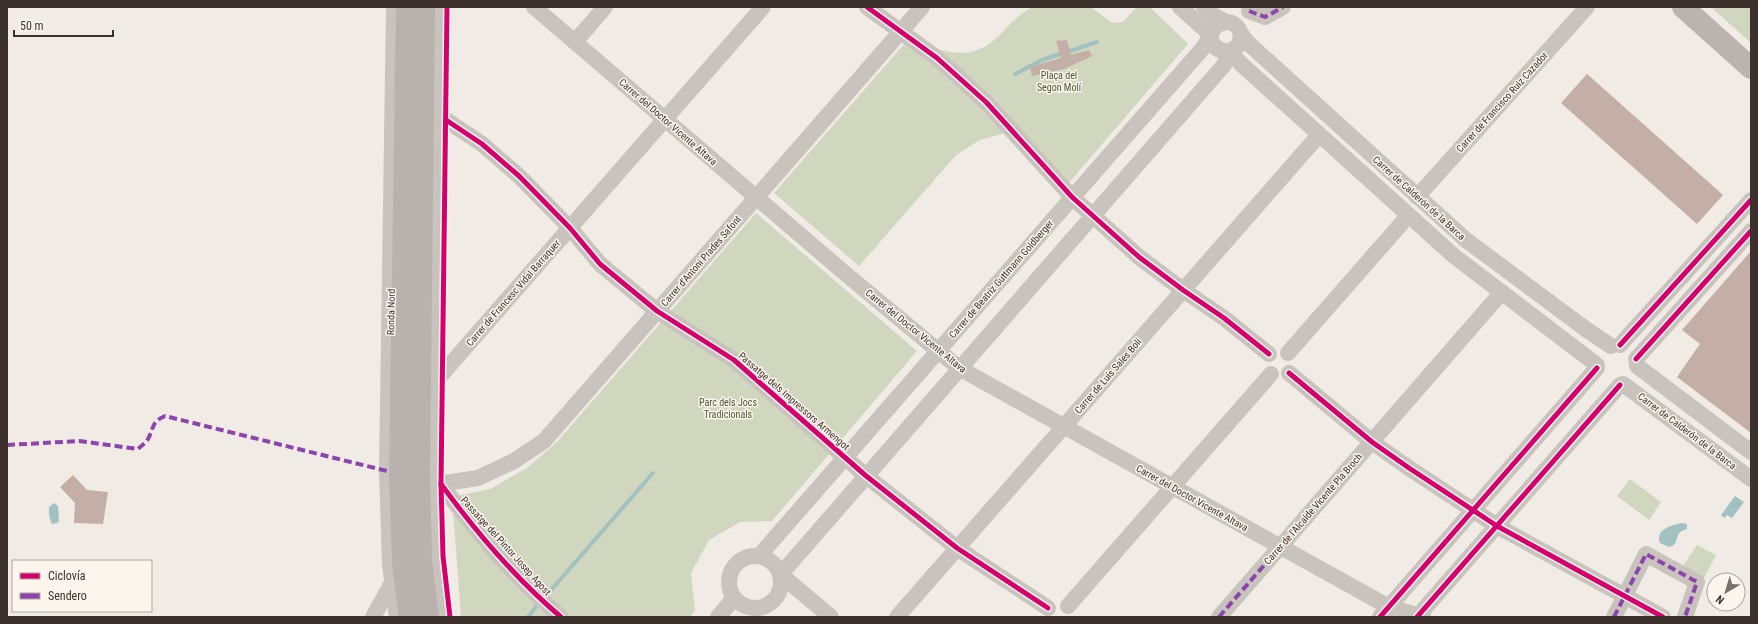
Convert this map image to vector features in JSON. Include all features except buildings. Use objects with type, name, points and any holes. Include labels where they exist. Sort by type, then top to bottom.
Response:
[{"type":"main road","name":"Ronda Nord","points":[[407,7],[400,472],[403,564],[410,617]]},
{"type":"main road","points":[[424,7],[419,473],[420,562],[428,617]]},
{"type":"street","name":"Ronda Nord","points":[[394,7],[387,471],[390,565],[398,617]]},
{"type":"street","points":[[438,7],[434,376],[437,485],[434,561],[441,617]]},
{"type":"street","name":"Carrer del Doctor Vicente Altava","points":[[534,7],[959,368],[1280,547],[1389,614],[1420,616]]},
{"type":"street","points":[[575,42],[605,7]]},
{"type":"street","name":"Carrer de Francesc Vidal Barraquer","points":[[434,376],[442,374],[763,7]]},
{"type":"street","points":[[867,7],[900,33],[937,58],[986,102],[1072,197],[1139,257],[1224,318],[1269,354]]},
{"type":"street","name":"Carrer d'Antoni Prades Safont","points":[[437,485],[478,478],[514,461],[544,441],[922,7]]},
{"type":"street","points":[[1180,7],[1210,36],[1213,45],[1216,48],[1220,51],[1230,52]]},
{"type":"street","points":[[1204,7],[1213,15],[1236,25],[1241,33]]},
{"type":"street","points":[[1250,9],[1265,17],[1283,7]]},
{"type":"street","name":"Carrer de Francisco Ruiz Cazador","points":[[1417,197],[1587,7]]},
{"type":"street","points":[[1683,7],[1751,68]]},
{"type":"street","points":[[1210,36],[1215,26],[1250,9]]},
{"type":"street","points":[[831,617],[781,574],[772,562],[758,556],[744,559],[732,569],[729,584],[734,598],[754,612],[767,607],[780,594],[781,574],[865,475],[1224,65],[1230,52],[1239,45],[1241,33],[1250,9]]},
{"type":"street","name":"Carrer de Calderón de la Barca","points":[[1241,33],[1248,43],[1466,240],[1586,330],[1615,345]]},
{"type":"street","name":"Carrer de Beatriz Guttmann Goldberger","points":[[758,556],[1202,48],[1210,36]]},
{"type":"street","name":"Carrer de Calderón de la Barca","points":[[1230,52],[1240,63],[1319,135],[1454,256],[1597,366]]},
{"type":"street","name":"Passatge dels Impressors Armengot","points":[[446,120],[482,144],[519,176],[570,228],[600,264],[657,311],[734,360],[865,475],[957,548],[1047,613]]},
{"type":"street","name":"Carrer de Luís Sales Boli","points":[[897,617],[1319,135]]},
{"type":"street","points":[[1389,614],[1473,511],[1597,366],[1601,353],[1615,345],[1751,200]]},
{"type":"street","points":[[1288,353],[1408,216]]},
{"type":"street","points":[[1420,616],[1622,384],[1633,377],[1637,362],[1751,231]]},
{"type":"street","name":"Carrer de l'Alcalde Vicente Pla Broch","points":[[1219,617],[1502,292]]},
{"type":"street","points":[[1615,345],[1630,350],[1637,362],[1751,452]]},
{"type":"street","points":[[1277,350],[1288,353],[1293,364],[1289,373],[1279,377],[1271,374],[1266,365],[1269,354],[1277,350]]},
{"type":"street","points":[[1597,366],[1605,381],[1622,384]]},
{"type":"street","points":[[1289,373],[1372,442],[1473,511],[1497,526],[1663,617]]},
{"type":"street","points":[[1047,613],[1058,602],[1070,612],[1172,487],[1271,374]]},
{"type":"street","name":"Carrer de Calderón de la Barca","points":[[1622,384],[1751,479]]},
{"type":"street","name":"Passatge del Pintor Josep Agost","points":[[437,485],[542,601],[561,617]]},
{"type":"street","points":[[1614,617],[1646,554],[1697,582],[1685,617]]},
{"type":"street","points":[[374,617],[393,581]]},
{"type":"street","points":[[718,617],[734,598]]},
{"type":"green space","name":"Plaça del Segon Molí","points":[[1033,7],[1091,7],[1112,23],[1123,22],[1137,7],[1150,7],[1188,44],[1061,192],[1006,133],[980,140],[956,155],[859,266],[774,193],[912,35],[941,50],[962,53],[973,51],[993,41],[1016,18]]},
{"type":"green space","points":[[1711,7],[1751,7],[1751,43]]},
{"type":"green space","name":"Parc dels Jocs Tradicionals","points":[[756,213],[917,351],[772,521],[740,522],[709,540],[691,573],[695,611],[690,617],[461,617],[452,497],[490,489],[527,468],[556,443]]},
{"type":"green space","points":[[1630,479],[1661,502],[1649,520],[1617,496]]},
{"type":"green space","points":[[1697,545],[1716,555],[1704,578],[1683,566]]},
{"type":"water","points":[[1735,496],[1744,502],[1732,518],[1727,515],[1725,518],[1721,515]]},
{"type":"water","points":[[54,503],[58,506],[59,521],[52,524],[49,507]]},
{"type":"water","points":[[1682,523],[1687,524],[1687,529],[1680,532],[1674,545],[1669,547],[1660,543],[1660,534],[1665,528]]},
{"type":"waterway","points":[[1070,51],[1097,42]]},
{"type":"waterway","points":[[1015,74],[1042,60],[1060,54]]},
{"type":"waterway","points":[[545,597],[653,473]]},
{"type":"waterway","points":[[528,617],[540,602]]},
{"type":"marked path","points":[[1249,11],[1265,17],[1283,7]]},
{"type":"marked path","points":[[7,445],[79,441],[138,449],[147,440],[155,423],[160,418],[165,416],[387,471]]},
{"type":"marked path","points":[[1219,617],[1280,547]]},
{"type":"marked path","points":[[1614,617],[1646,554],[1697,582],[1685,617]]},
{"type":"cycle path","points":[[447,7],[441,484],[443,556],[450,617]]},
{"type":"cycle path","points":[[867,7],[937,58],[986,102],[1072,197],[1139,257],[1224,318],[1269,354]]},
{"type":"cycle path","points":[[446,120],[482,144],[519,176],[570,228],[600,264],[657,311],[734,360],[865,475],[957,548],[1048,608]]},
{"type":"cycle path","points":[[1620,345],[1751,200]]},
{"type":"cycle path","points":[[1636,359],[1751,231]]},
{"type":"cycle path","points":[[1380,617],[1597,368]]},
{"type":"cycle path","points":[[1289,373],[1372,442],[1497,526],[1663,617]]},
{"type":"cycle path","points":[[1417,617],[1620,385]]},
{"type":"cycle path","points":[[441,484],[468,520],[512,571],[561,617]]}]
